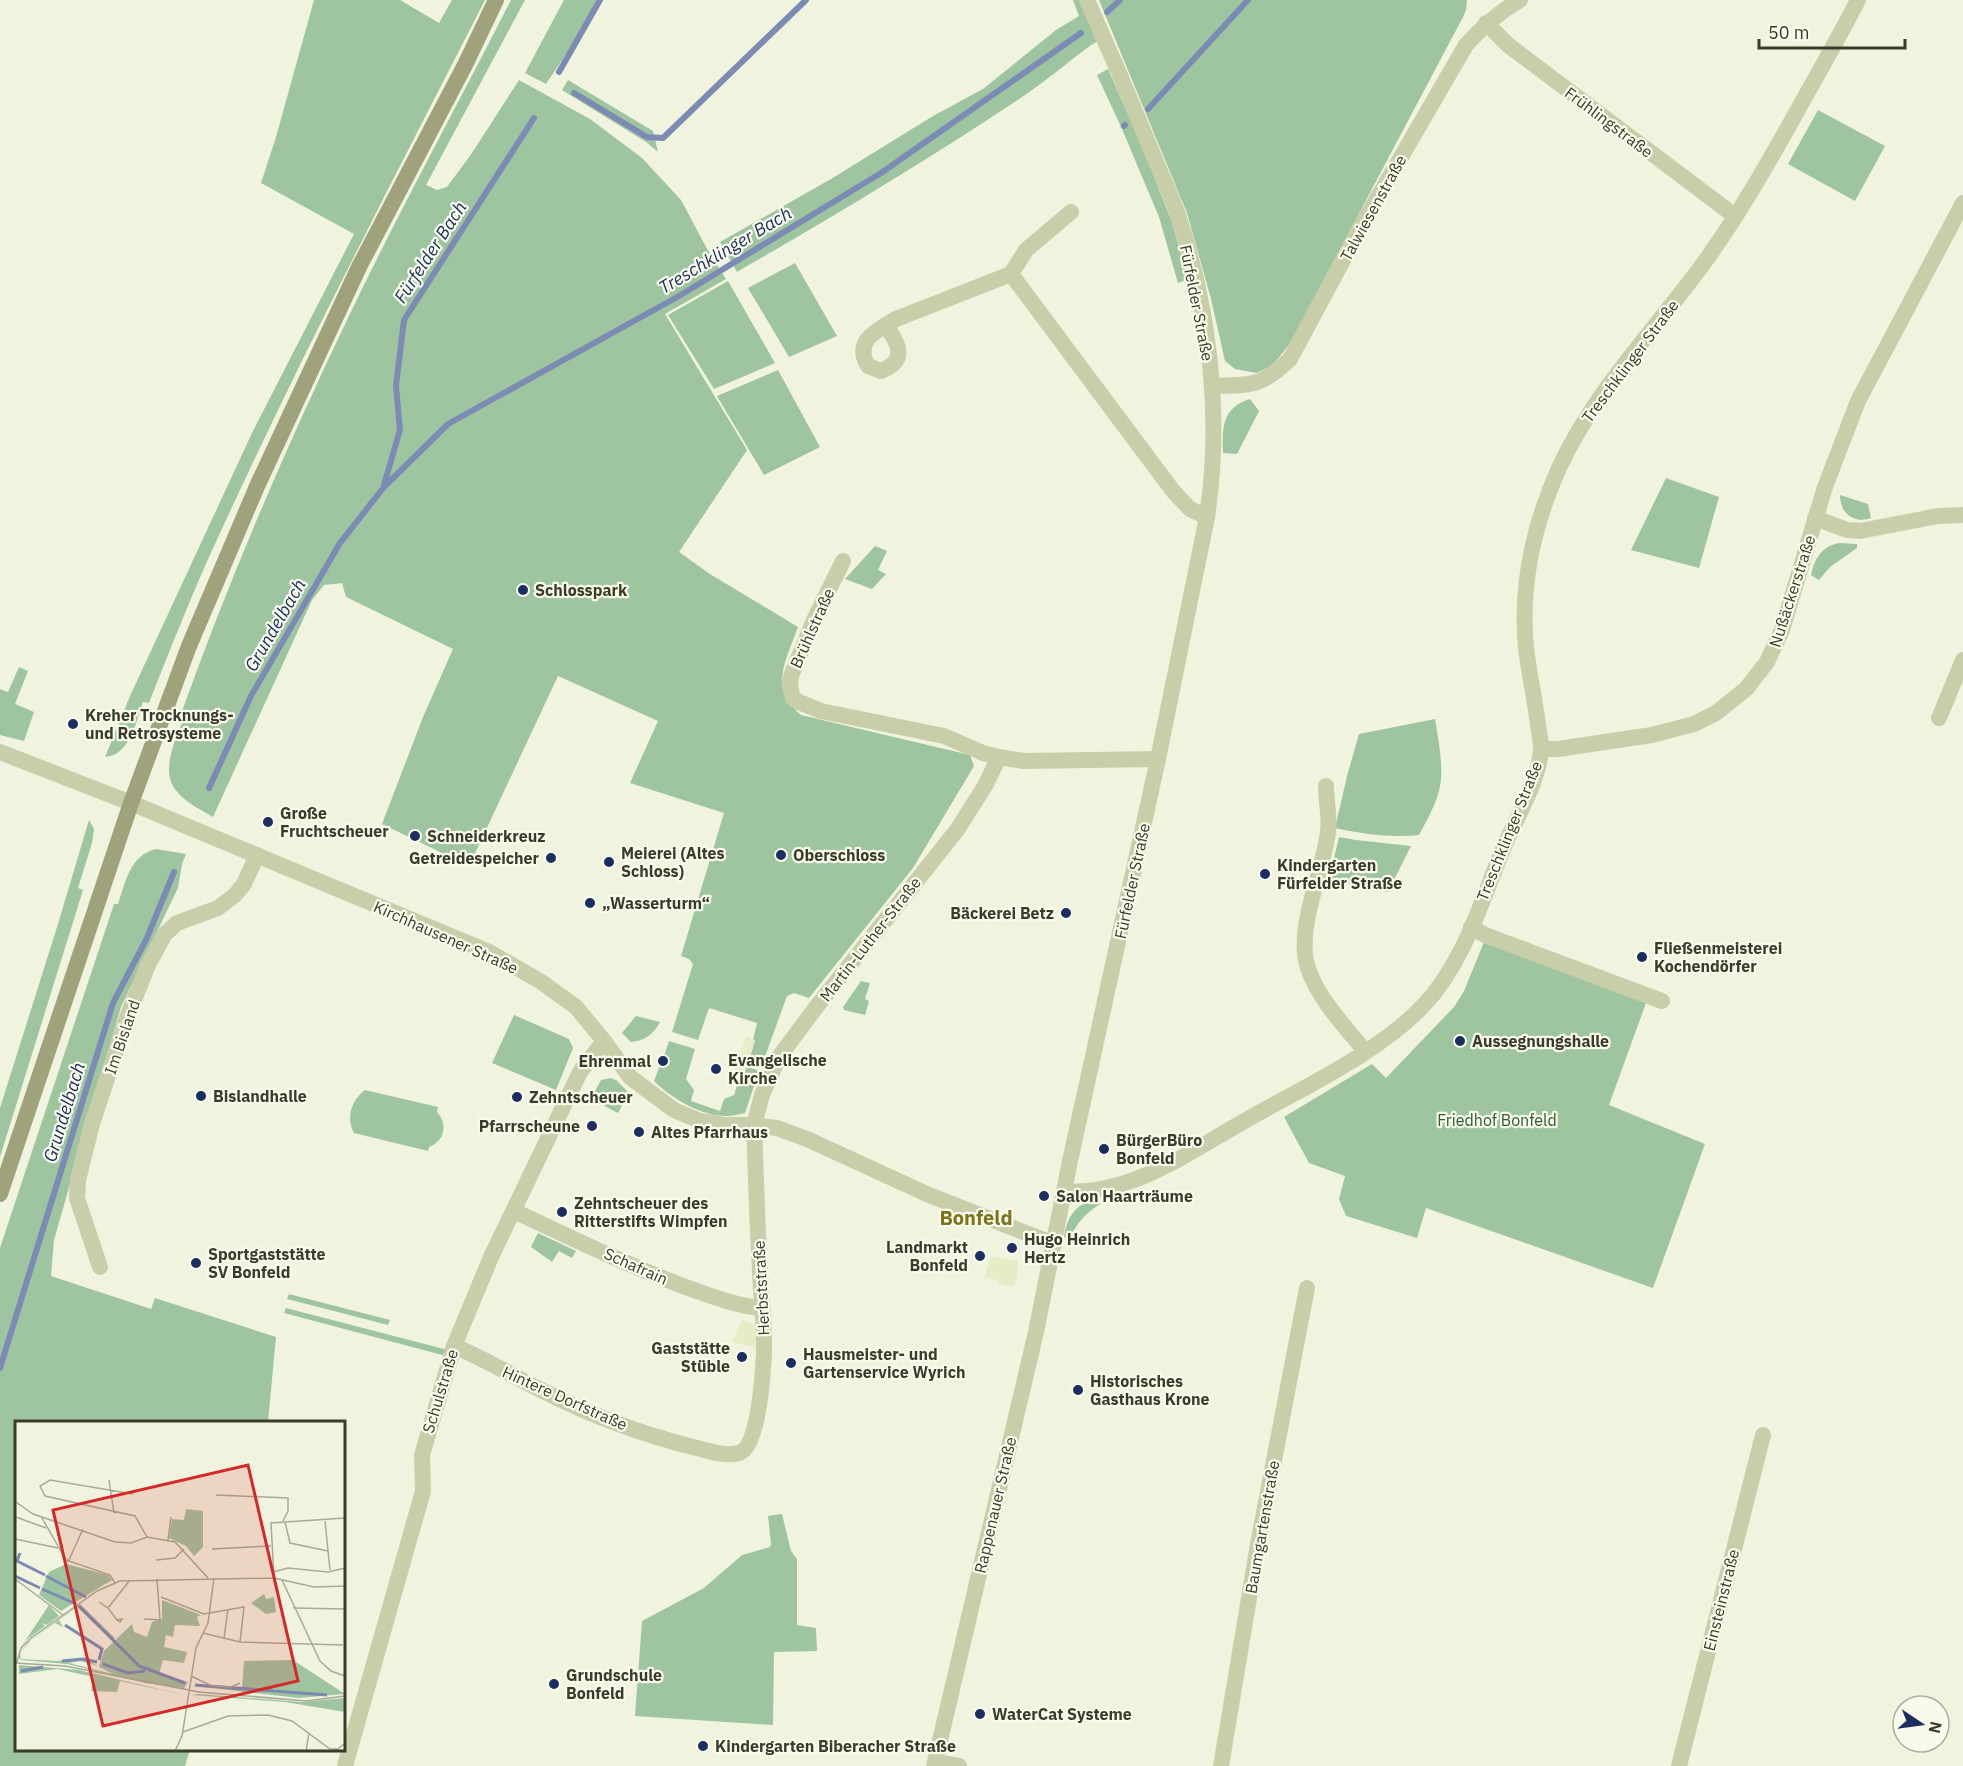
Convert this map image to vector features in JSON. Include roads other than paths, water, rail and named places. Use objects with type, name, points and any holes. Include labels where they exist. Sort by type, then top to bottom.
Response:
[{"type":"main road","points":[[0,1194],[131,803],[189,646],[258,484],[359,267],[466,63],[496,0]]},
{"type":"street","name":"Fürfelder Straße","points":[[1054,1244],[1158,759],[1207,517],[1212,480],[1212,386],[1196,282],[1178,215],[1087,0]]},
{"type":"street","name":"Talwiesenstraße","points":[[1212,386],[1254,384],[1274,374],[1290,358],[1364,221],[1466,45],[1486,23],[1520,0]]},
{"type":"street","name":"Treschklinger Straße","points":[[1064,1192],[1092,1192],[1143,1177],[1365,1052],[1385,1040],[1422,1007],[1454,964],[1522,808],[1535,774],[1541,749],[1526,650],[1523,606],[1529,559],[1542,510],[1560,467],[1602,393],[1706,261],[1735,216],[1769,161],[1858,0]]},
{"type":"street","name":"Frühlingstraße","points":[[1486,23],[1508,45],[1735,216]]},
{"type":"street","name":"Nußäckerstraße","points":[[1541,749],[1558,749],[1652,735],[1694,724],[1716,713],[1746,689],[1767,662],[1782,630],[1815,518],[1858,401],[1963,203]]},
{"type":"street","points":[[885,325],[1011,274],[1026,250],[1071,212]]},
{"type":"street","points":[[1011,274],[1173,491],[1190,509],[1207,517]]},
{"type":"street","name":"Nußäckerstraße","points":[[1815,518],[1847,530],[1860,531],[1938,516],[1963,514]]},
{"type":"street","name":"Brühlstraße","points":[[843,561],[791,676],[790,687],[793,698],[821,711],[944,736],[999,758]]},
{"type":"street","points":[[1939,718],[1963,660]]},
{"type":"street","name":"Kirchhausener Straße","points":[[0,753],[131,803],[489,952],[540,981],[576,1007],[630,1077],[674,1110],[700,1121],[717,1124],[777,1128],[807,1139],[929,1195],[1054,1244]]},
{"type":"street","points":[[999,758],[1024,761],[1158,759]]},
{"type":"street","name":"Martin-Luther-Straße","points":[[754,1125],[762,1095],[779,1057],[957,830],[985,786],[999,758]]},
{"type":"street","points":[[1326,786],[1328,831],[1306,929],[1304,952],[1308,968],[1322,995],[1365,1052]]},
{"type":"street","name":"Im Bisland","points":[[100,1267],[77,1198],[78,1180],[92,1124],[128,1015],[148,965],[165,934],[177,923],[218,908],[235,895],[244,884],[257,855]]},
{"type":"street","points":[[1471,927],[1485,935],[1662,1001]]},
{"type":"street","name":"Schulstraße","points":[[345,1766],[421,1501],[422,1455],[454,1346],[491,1257],[580,1072],[604,1041]]},
{"type":"street","name":"Herbststraße","points":[[748,1448],[756,1418],[764,1353],[754,1125]]},
{"type":"street","name":"Schafrain","points":[[514,1211],[660,1278],[724,1301],[762,1308]]},
{"type":"street","name":"Rappenauer Straße","points":[[935,1764],[1024,1385],[1054,1244]]},
{"type":"street","name":"Baumgartenstraße","points":[[1221,1766],[1260,1532],[1307,1288]]},
{"type":"street","name":"Hintere Dorfstraße","points":[[454,1346],[545,1392],[613,1422],[676,1443],[711,1451],[734,1455],[748,1448]]},
{"type":"street","name":"Einsteinstraße","points":[[1679,1766],[1763,1435]]},
{"type":"street","points":[[935,1764],[959,1766]]},
{"type":"waterway","name":"Fürfelder Bach","points":[[559,72],[600,0]]},
{"type":"waterway","points":[[574,93],[647,137],[663,138],[806,0]]},
{"type":"waterway","name":"Treschklinger Bach","points":[[1107,12],[1120,0]]},
{"type":"waterway","points":[[1148,109],[1248,0]]},
{"type":"waterway","name":"Treschklinger Bach","points":[[209,788],[251,696],[340,543],[384,487],[448,424],[679,296],[881,173],[1081,33]]},
{"type":"waterway","name":"Fürfelder Bach","points":[[384,485],[400,430],[396,386],[404,320],[534,118]]},
{"type":"waterway","name":"Grundelbach","points":[[0,1368],[113,1003],[146,940],[174,872]]},
{"type":"place","name":"Schlosspark","points":[[523,590]]},
{"type":"place","name":"Kreher Trocknungs- und Retrosysteme","points":[[73,724]]},
{"type":"place","name":"Große Fruchtscheuer","points":[[268,822]]},
{"type":"place","name":"Schneiderkreuz","points":[[415,836]]},
{"type":"place","name":"Oberschloss","points":[[781,855]]},
{"type":"place","name":"Getreidespeicher","points":[[551,858]]},
{"type":"place","name":"Meierei (Altes Schloss)","points":[[609,862]]},
{"type":"place","name":"Kindergarten Fürfelder Straße","points":[[1265,874]]},
{"type":"place","name":"„Wasserturm“","points":[[590,903]]},
{"type":"place","name":"Bäckerei Betz","points":[[1066,913]]},
{"type":"place","name":"Fließenmeisterei Kochendörfer","points":[[1642,957]]},
{"type":"place","name":"Aussegnungshalle","points":[[1460,1041]]},
{"type":"place","name":"Ehrenmal","points":[[663,1061]]},
{"type":"place","name":"Evangelische Kirche","points":[[716,1069]]},
{"type":"place","name":"Bislandhalle","points":[[201,1096]]},
{"type":"place","name":"Zehntscheuer","points":[[517,1097]]},
{"type":"place","name":"Pfarrscheune","points":[[592,1126]]},
{"type":"place","name":"Altes Pfarrhaus","points":[[639,1132]]},
{"type":"place","name":"BürgerBüro Bonfeld","points":[[1104,1149]]},
{"type":"place","name":"Salon Haarträume","points":[[1044,1196]]},
{"type":"place","name":"Zehntscheuer des Ritterstifts Wimpfen","points":[[562,1212]]},
{"type":"place","name":"Hugo Heinrich Hertz","points":[[1012,1248]]},
{"type":"place","name":"Landmarkt Bonfeld","points":[[980,1256]]},
{"type":"place","name":"Sportgaststätte SV Bonfeld","points":[[196,1263]]},
{"type":"place","name":"Gaststätte Stüble","points":[[742,1357]]},
{"type":"place","name":"Hausmeister- und Gartenservice Wyrich","points":[[791,1363]]},
{"type":"place","name":"Historisches Gasthaus Krone","points":[[1078,1390]]},
{"type":"place","name":"Grundschule Bonfeld","points":[[554,1684]]},
{"type":"place","name":"WaterCat Systeme","points":[[980,1714]]},
{"type":"place","name":"Kindergarten Biberacher Straße","points":[[703,1746]]},
{"type":"district","name":"Bonfeld","points":[[976,1217]]},
{"type":"park label","name":"Friedhof Bonfeld","points":[[1497,1120]]}]
